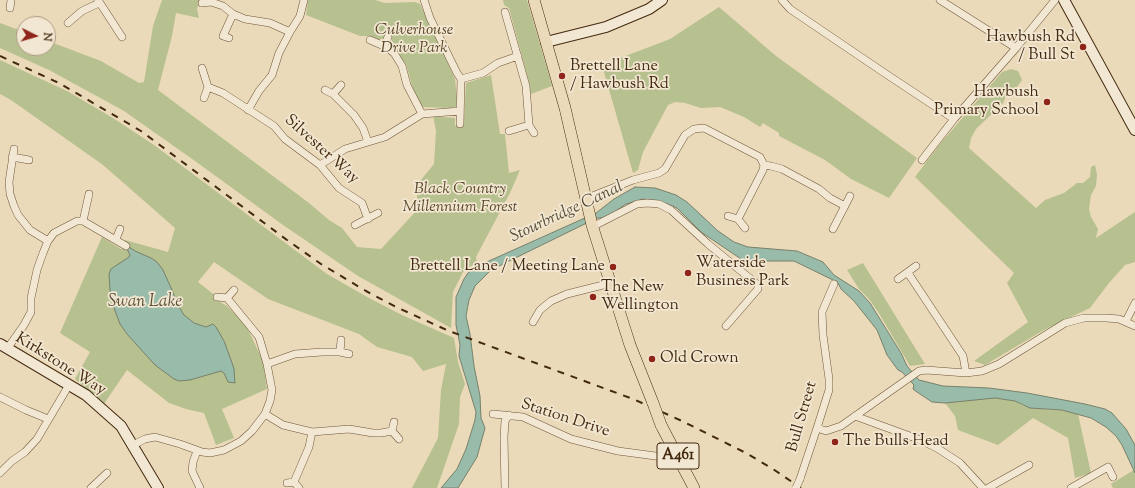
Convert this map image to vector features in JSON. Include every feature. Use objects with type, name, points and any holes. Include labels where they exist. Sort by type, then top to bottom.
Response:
[{"type":"main road","name":"A461","points":[[534,0],[565,108],[592,226],[630,345],[662,425],[694,488]]},
{"type":"street","points":[[248,110],[259,91],[272,75],[279,53],[300,16],[304,0]]},
{"type":"street","points":[[424,0],[430,18],[462,79],[460,124]]},
{"type":"street","points":[[546,42],[606,27],[649,9],[662,0]]},
{"type":"street","points":[[782,0],[790,9],[954,119]]},
{"type":"street","points":[[940,0],[1016,48]]},
{"type":"street","points":[[922,160],[954,119],[1016,48],[1054,0]]},
{"type":"street","points":[[1064,0],[1135,130]]},
{"type":"street","points":[[68,23],[82,11],[98,2],[122,37]]},
{"type":"street","points":[[202,3],[211,2],[223,6],[234,14],[245,19],[270,23],[290,32]]},
{"type":"street","points":[[505,12],[526,86],[529,125],[534,133]]},
{"type":"street","points":[[229,38],[224,36],[234,14]]},
{"type":"street","points":[[384,46],[388,37]]},
{"type":"street","points":[[370,40],[384,46],[394,53],[402,66],[407,85],[422,114]]},
{"type":"street","points":[[462,79],[483,73],[498,63],[518,56]]},
{"type":"street","points":[[202,68],[208,87],[204,98]]},
{"type":"street","points":[[334,94],[342,85]]},
{"type":"street","name":"Silvester Way","points":[[208,87],[223,93],[274,126],[284,139],[320,165],[339,188],[362,203],[368,219]]},
{"type":"street","points":[[325,90],[334,94],[354,115],[364,128],[368,142]]},
{"type":"street","points":[[320,165],[345,149],[385,137],[422,114],[460,111]]},
{"type":"street","points":[[509,131],[529,125]]},
{"type":"street","points":[[585,199],[633,180],[659,173],[665,169],[685,135],[694,129],[704,128],[760,157],[764,165],[763,170],[738,219]]},
{"type":"street","points":[[14,149],[9,182],[10,194],[14,206],[18,215],[30,230],[48,241]]},
{"type":"street","points":[[12,157],[29,160]]},
{"type":"street","points":[[764,165],[782,169],[819,189],[830,198],[845,206]]},
{"type":"street","points":[[82,221],[90,194]]},
{"type":"street","points":[[833,229],[850,196]]},
{"type":"street","points":[[592,226],[637,204],[659,204],[671,210],[708,244],[758,285],[758,289],[726,326]]},
{"type":"street","points":[[355,225],[378,213]]},
{"type":"street","points":[[728,216],[738,219],[745,228]]},
{"type":"street","points":[[3,347],[24,325],[31,312],[31,298],[37,270],[48,241],[54,233],[77,221],[82,221],[126,246]]},
{"type":"street","points":[[116,239],[120,229]]},
{"type":"street","points":[[898,279],[916,266]]},
{"type":"street","points":[[908,273],[963,356],[966,373]]},
{"type":"street","points":[[533,322],[540,310],[551,301],[566,294],[588,290],[611,283]]},
{"type":"street","name":"Bull Street","points":[[796,488],[829,390],[822,312],[834,284]]},
{"type":"street","points":[[227,298],[234,290]]},
{"type":"street","points":[[133,445],[145,439],[155,437],[180,444],[197,451],[210,453],[224,450],[241,441],[252,432],[265,414],[272,390],[267,364],[259,337],[227,298],[217,297]]},
{"type":"street","points":[[1126,321],[1135,303]]},
{"type":"street","points":[[817,428],[826,431],[833,430],[919,371],[926,370],[966,373],[982,372],[990,369],[1065,323],[1084,318],[1106,318],[1126,321],[1135,326]]},
{"type":"street","points":[[340,352],[341,340]]},
{"type":"street","name":"Kirkstone Way","points":[[3,347],[86,395],[121,426],[158,488]]},
{"type":"street","points":[[267,364],[295,354],[340,352],[349,354]]},
{"type":"street","points":[[0,473],[12,461],[25,452],[37,439],[69,385]]},
{"type":"street","points":[[0,397],[48,419]]},
{"type":"street","points":[[265,414],[283,425],[312,432],[349,429],[372,433],[392,431]]},
{"type":"street","name":"Station Drive","points":[[492,414],[523,417],[571,439],[618,451],[663,456],[676,453]]},
{"type":"street","points":[[505,488],[505,421],[509,415]]},
{"type":"street","points":[[855,416],[918,439],[937,448],[960,464],[983,488]]},
{"type":"street","points":[[392,431],[394,422]]},
{"type":"street","points":[[392,431],[399,439]]},
{"type":"street","points":[[299,488],[290,482],[309,448],[312,432]]},
{"type":"street","points":[[197,451],[193,462],[192,471],[200,488]]},
{"type":"street","points":[[988,488],[1029,465]]},
{"type":"street","points":[[1071,488],[1108,467],[1113,477]]},
{"type":"street","points":[[94,487],[107,473]]},
{"type":"green space","name":"Black Country Millennium Forest","points":[[162,0],[200,0],[197,9],[199,18],[176,13],[172,36],[158,90],[309,203],[329,220],[342,228],[357,247],[381,249],[418,209],[417,194],[420,181],[434,164],[436,131],[433,116],[455,118],[455,126],[464,123],[466,83],[491,75],[500,134],[505,134],[509,173],[520,170],[510,193],[476,257],[477,263],[464,270],[453,292],[451,328],[358,276],[283,225],[124,111],[49,70],[18,56],[56,56],[56,44],[101,61],[139,83],[144,82],[153,26]]},
{"type":"green space","name":"Culverhouse Drive Park","points":[[308,0],[375,0],[385,3],[415,2],[420,4],[455,79],[457,98],[456,107],[422,107],[415,96],[406,64],[390,46],[392,38],[388,37],[378,40],[369,36],[360,36],[306,15]]},
{"type":"green space","points":[[503,0],[527,0],[552,86],[531,94],[509,8],[504,5]]},
{"type":"green space","points":[[719,7],[776,56],[917,158],[889,198],[851,179],[825,160],[779,136],[779,133],[763,123],[760,127],[744,117],[720,107],[701,108],[685,103],[675,102],[668,105],[643,152],[638,170],[633,173],[602,65],[670,39]]},
{"type":"green space","name":"Black Country Millennium Forest","points":[[0,23],[16,29],[16,55],[0,48]]},
{"type":"green space","points":[[0,60],[67,91],[113,118],[154,145],[327,274],[402,315],[454,338],[458,362],[465,384],[460,397],[459,424],[437,488],[412,488],[438,438],[441,390],[446,364],[423,371],[412,357],[377,347],[359,334],[268,299],[214,262],[198,282],[217,297],[220,302],[227,306],[246,325],[263,361],[267,389],[222,409],[234,438],[216,445],[204,413],[169,403],[127,370],[104,404],[75,379],[90,352],[60,333],[102,237],[121,249],[126,246],[125,240],[168,252],[175,228],[103,165],[11,100],[0,94]]},
{"type":"green space","points":[[1011,69],[1018,71],[1022,80],[1017,87],[1009,90],[1003,103],[976,129],[971,138],[969,148],[1036,208],[1045,200],[1064,193],[1077,183],[1083,183],[1090,177],[1091,167],[1095,165],[1097,175],[1096,186],[1091,195],[1089,209],[1091,217],[1098,229],[1096,238],[1135,212],[1135,262],[1125,265],[1090,308],[1044,330],[985,365],[974,361],[1028,322],[1007,283],[1014,273],[915,177],[940,144],[1002,72]]},
{"type":"green space","points":[[863,263],[925,364],[910,366],[880,315],[869,299],[859,289],[847,270]]},
{"type":"green space","points":[[982,398],[1015,401],[1024,406],[1049,410],[1062,410],[1078,414],[1091,473],[1075,478],[1068,438],[1033,418],[998,445],[958,430],[955,416],[945,403]]},
{"type":"green space","points":[[1134,470],[1135,488],[1113,488],[1111,484]]},
{"type":"water","points":[[635,187],[655,188],[676,195],[687,202],[718,231],[734,242],[748,247],[797,251],[823,262],[834,275],[859,291],[870,303],[901,353],[907,366],[919,380],[943,386],[989,388],[1027,393],[1085,404],[1105,409],[1112,413],[1126,429],[1135,445],[1135,473],[1122,445],[1116,436],[1106,427],[1091,418],[1062,410],[1030,408],[1015,401],[995,398],[945,403],[932,402],[913,389],[914,385],[902,372],[898,370],[887,355],[877,330],[854,301],[841,289],[838,283],[794,261],[744,261],[701,232],[677,208],[668,204],[644,199],[626,204],[607,217],[597,218],[501,265],[490,271],[475,286],[469,300],[466,316],[480,396],[481,418],[485,428],[477,457],[458,488],[441,488],[457,469],[466,449],[476,412],[459,356],[460,345],[456,325],[456,297],[464,279],[468,273],[480,265],[596,213],[614,199]]},
{"type":"water","name":"Swan Lake","points":[[129,247],[157,262],[163,270],[178,305],[184,315],[194,323],[206,327],[213,324],[216,327],[224,341],[231,360],[234,369],[235,383],[228,382],[224,373],[221,371],[190,380],[179,381],[174,379],[155,365],[127,334],[120,324],[114,308],[110,290],[109,274],[111,269],[129,257],[130,255],[127,249]]},
{"type":"railway","points":[[0,56],[59,83],[141,131],[287,240],[321,264],[366,291],[396,307],[449,331],[633,399],[682,421],[746,453],[801,488]]},
{"type":"place","name":"Hawbush Rd / Bull St","points":[[1083,47]]},
{"type":"place","name":"Brettell Lane / Hawbush Rd","points":[[562,76]]},
{"type":"place","name":"Hawbush Primary School","points":[[1047,102]]},
{"type":"place","name":"Brettell Lane / Meeting Lane","points":[[613,267]]},
{"type":"place","name":"Waterside Business Park","points":[[688,273]]},
{"type":"place","name":"The New Wellington","points":[[593,297]]},
{"type":"place","name":"Old Crown","points":[[652,359]]},
{"type":"place","name":"The Bulls Head","points":[[835,442]]},
{"type":"water label","name":"Stourbridge Canal","points":[[567,213]]}]
